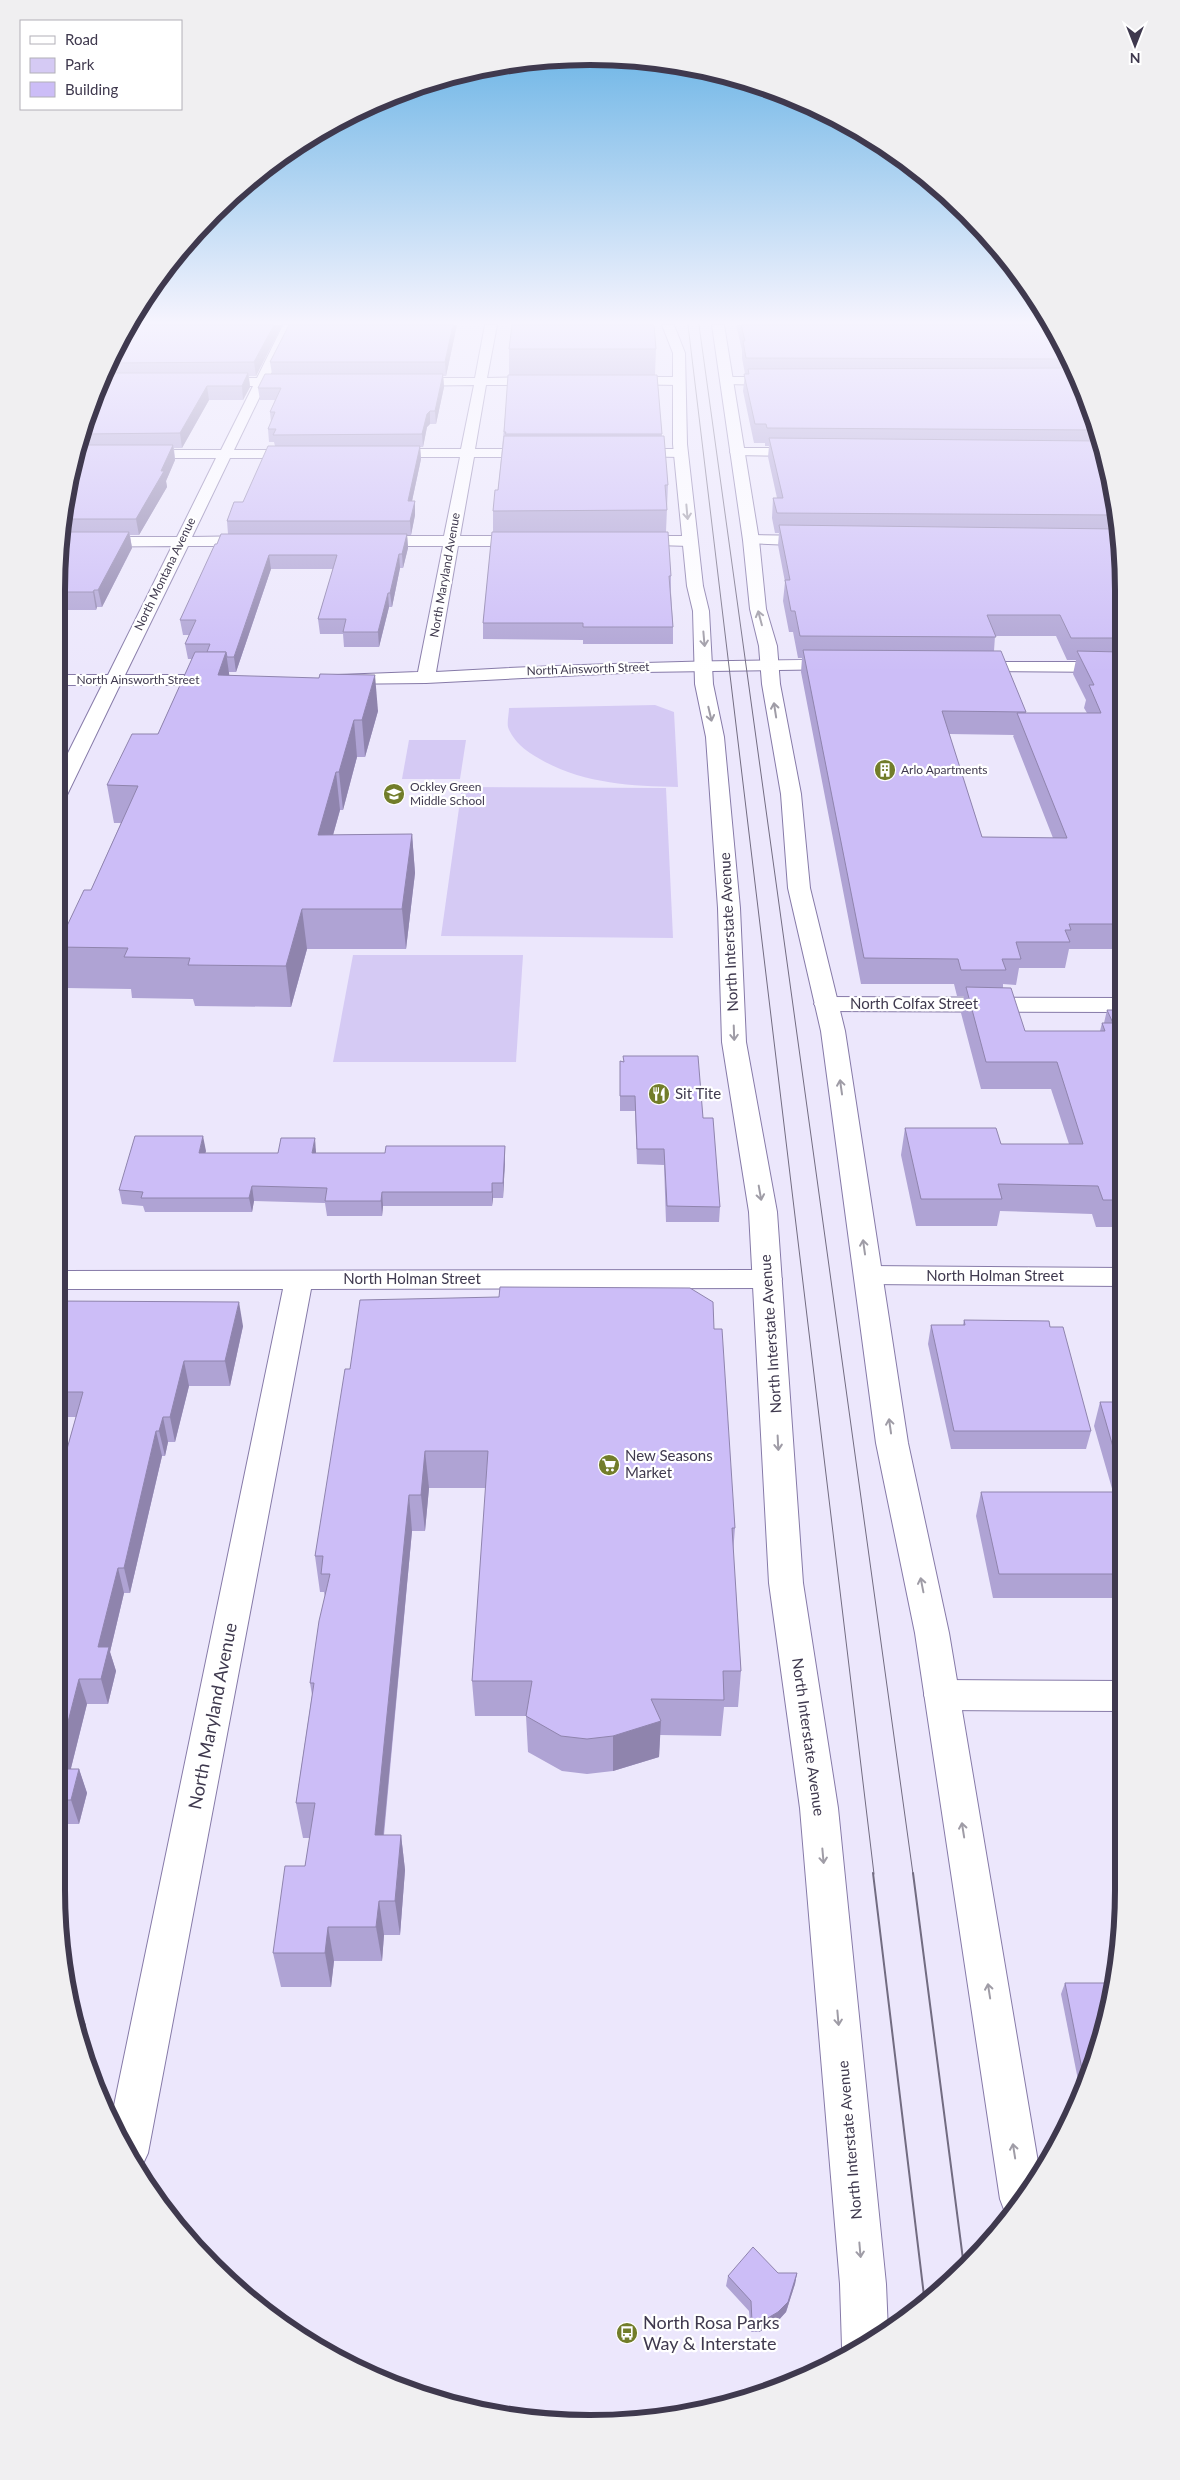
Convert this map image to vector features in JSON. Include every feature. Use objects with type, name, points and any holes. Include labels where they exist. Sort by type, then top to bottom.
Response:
[{"type":"street","name":"North Montana Avenue","points":[[65,780],[231,441]]},
{"type":"street","name":"North Maryland Avenue","points":[[426,678],[468,441]]},
{"type":"street","name":"North Interstate Avenue","points":[[681,441],[694,586],[701,611],[704,684],[715,738],[729,908],[734,1042],[763,1212],[786,1583],[819,1808],[863,2284],[865,2337]]},
{"type":"street","points":[[735,441],[751,540],[758,609],[768,646],[782,755],[791,794],[799,888],[833,1031],[892,1443],[921,1577],[942,1695],[1021,2191]]},
{"type":"street","points":[[737,452],[816,452]]},
{"type":"street","points":[[370,453],[554,453]]},
{"type":"street","points":[[613,453],[681,453]]},
{"type":"street","points":[[83,454],[311,454]]},
{"type":"street","points":[[751,540],[831,541]]},
{"type":"street","points":[[67,542],[272,541]]},
{"type":"street","points":[[351,541],[540,541]]},
{"type":"street","points":[[610,541],[689,541]]},
{"type":"street","name":"North Ainsworth Street","points":[[317,680],[426,678],[570,669],[858,665]]},
{"type":"street","points":[[957,667],[1115,667]]},
{"type":"street","name":"North Ainsworth Street","points":[[65,680],[237,680]]},
{"type":"street","name":"North Colfax Street","points":[[826,1004],[1115,1005]]},
{"type":"street","name":"North Holman Street","points":[[868,1275],[1115,1277]]},
{"type":"street","name":"North Holman Street","points":[[65,1280],[768,1279]]},
{"type":"street","name":"North Maryland Avenue","points":[[129,2140],[299,1280]]},
{"type":"street","points":[[942,1695],[1115,1696]]},
{"type":"green space","points":[[655,705],[674,712],[678,787],[620,784],[583,777],[565,771],[527,751],[514,738],[508,727],[509,708]]},
{"type":"green space","points":[[409,740],[466,740],[460,779],[402,779]]},
{"type":"green space","points":[[462,787],[666,788],[673,938],[441,936]]},
{"type":"green space","points":[[353,955],[523,955],[516,1062],[333,1062]]},
{"type":"building","points":[[503,441],[664,441],[668,485],[665,485],[667,510],[493,511],[495,490],[498,490]]},
{"type":"building","points":[[770,441],[1093,441],[1110,515],[777,513],[773,498],[783,498]]},
{"type":"building","points":[[86,445],[173,445],[161,471],[164,471],[136,519],[69,519]]},
{"type":"building","points":[[268,446],[420,446],[408,501],[415,501],[410,521],[227,521],[234,502],[243,502]]},
{"type":"building","points":[[779,525],[1112,529],[1115,638],[1071,638],[1060,615],[987,615],[996,637],[800,636],[795,611],[791,611],[785,580],[790,580]]},
{"type":"building","points":[[68,532],[129,532],[98,590],[93,592],[65,592]]},
{"type":"building","points":[[492,532],[668,532],[673,627],[583,627],[583,623],[483,623]]},
{"type":"building","points":[[221,534],[407,534],[402,554],[399,554],[378,632],[343,632],[346,619],[318,619],[337,555],[269,555],[234,657],[227,657],[226,652],[207,652],[210,644],[185,644],[196,620],[180,620]]},
{"type":"building","points":[[803,650],[1001,651],[1026,712],[942,711],[982,837],[1067,838],[1017,713],[1101,713],[1089,685],[1094,685],[1077,651],[1115,652],[1115,924],[1069,924],[1071,930],[1065,930],[1070,942],[1016,942],[1021,959],[1002,959],[1006,970],[961,970],[958,959],[864,958]]},
{"type":"building","points":[[195,652],[226,652],[218,675],[319,678],[320,674],[375,675],[362,720],[354,720],[339,772],[336,772],[318,835],[412,834],[402,909],[302,909],[286,966],[188,965],[190,958],[124,957],[128,948],[65,947],[65,930],[84,890],[91,890],[138,786],[107,785],[132,734],[158,734]]},
{"type":"building","points":[[966,987],[1011,988],[1025,1031],[1105,1031],[1102,1023],[1113,1023],[1107,1010],[1115,1010],[1115,1200],[1103,1200],[1098,1186],[998,1184],[1002,1199],[921,1199],[905,1128],[996,1128],[1001,1144],[1083,1144],[1057,1062],[986,1062]]},
{"type":"building","points":[[623,1056],[698,1056],[703,1118],[713,1118],[720,1207],[667,1206],[664,1149],[637,1149],[635,1096],[620,1096],[620,1061],[624,1062]]},
{"type":"building","points":[[135,1136],[203,1136],[199,1153],[278,1153],[281,1138],[315,1138],[312,1153],[385,1153],[386,1146],[505,1146],[503,1183],[492,1183],[492,1192],[382,1192],[381,1201],[325,1201],[327,1188],[252,1186],[249,1198],[141,1198],[143,1192],[119,1190]]},
{"type":"building","points":[[500,1287],[690,1288],[713,1302],[714,1329],[722,1329],[735,1528],[732,1528],[741,1671],[723,1671],[724,1700],[651,1699],[661,1721],[613,1736],[587,1739],[561,1736],[526,1716],[532,1681],[472,1681],[488,1451],[425,1451],[421,1495],[409,1495],[375,1835],[401,1835],[395,1901],[379,1901],[376,1927],[328,1927],[325,1953],[273,1953],[285,1866],[305,1866],[315,1803],[296,1803],[314,1683],[310,1683],[319,1621],[330,1574],[321,1574],[323,1556],[315,1556],[345,1369],[350,1369],[360,1300],[499,1297]]},
{"type":"building","points":[[65,1301],[239,1302],[225,1361],[184,1361],[170,1417],[163,1417],[159,1431],[156,1431],[124,1568],[118,1568],[98,1647],[109,1647],[101,1679],[79,1679],[65,1734],[65,1456],[83,1392],[65,1392]]},
{"type":"building","points":[[964,1320],[1049,1321],[1050,1327],[1063,1327],[1091,1431],[954,1431],[931,1325],[965,1325]]},
{"type":"building","points":[[1100,1402],[1115,1402],[1115,1454]]},
{"type":"building","points":[[981,1492],[1115,1492],[1115,1574],[999,1574]]},
{"type":"building","points":[[65,1769],[79,1769],[71,1800],[65,1800]]},
{"type":"building","points":[[1065,1983],[1107,1983],[1097,2026],[1082,2071]]},
{"type":"building","points":[[753,2247],[778,2273],[797,2273],[788,2302],[778,2312],[761,2322],[752,2322],[751,2301],[728,2276]]},
{"type":"tram line","points":[[702,441],[874,1874]]},
{"type":"tram line","points":[[715,441],[913,1874]]},
{"type":"tram line","points":[[873,1873],[924,2295]]},
{"type":"tram line","points":[[913,1873],[963,2259]]},
{"type":"place","name":"Arlo Apartments","points":[[885,770]]},
{"type":"place","name":"Ockley Green Middle School","points":[[394,794]]},
{"type":"place","name":"Sit Tite","points":[[659,1094]]},
{"type":"place","name":"New Seasons Market","points":[[609,1465]]},
{"type":"place","name":"North Rosa Parks Way & Interstate","points":[[627,2333]]}]
